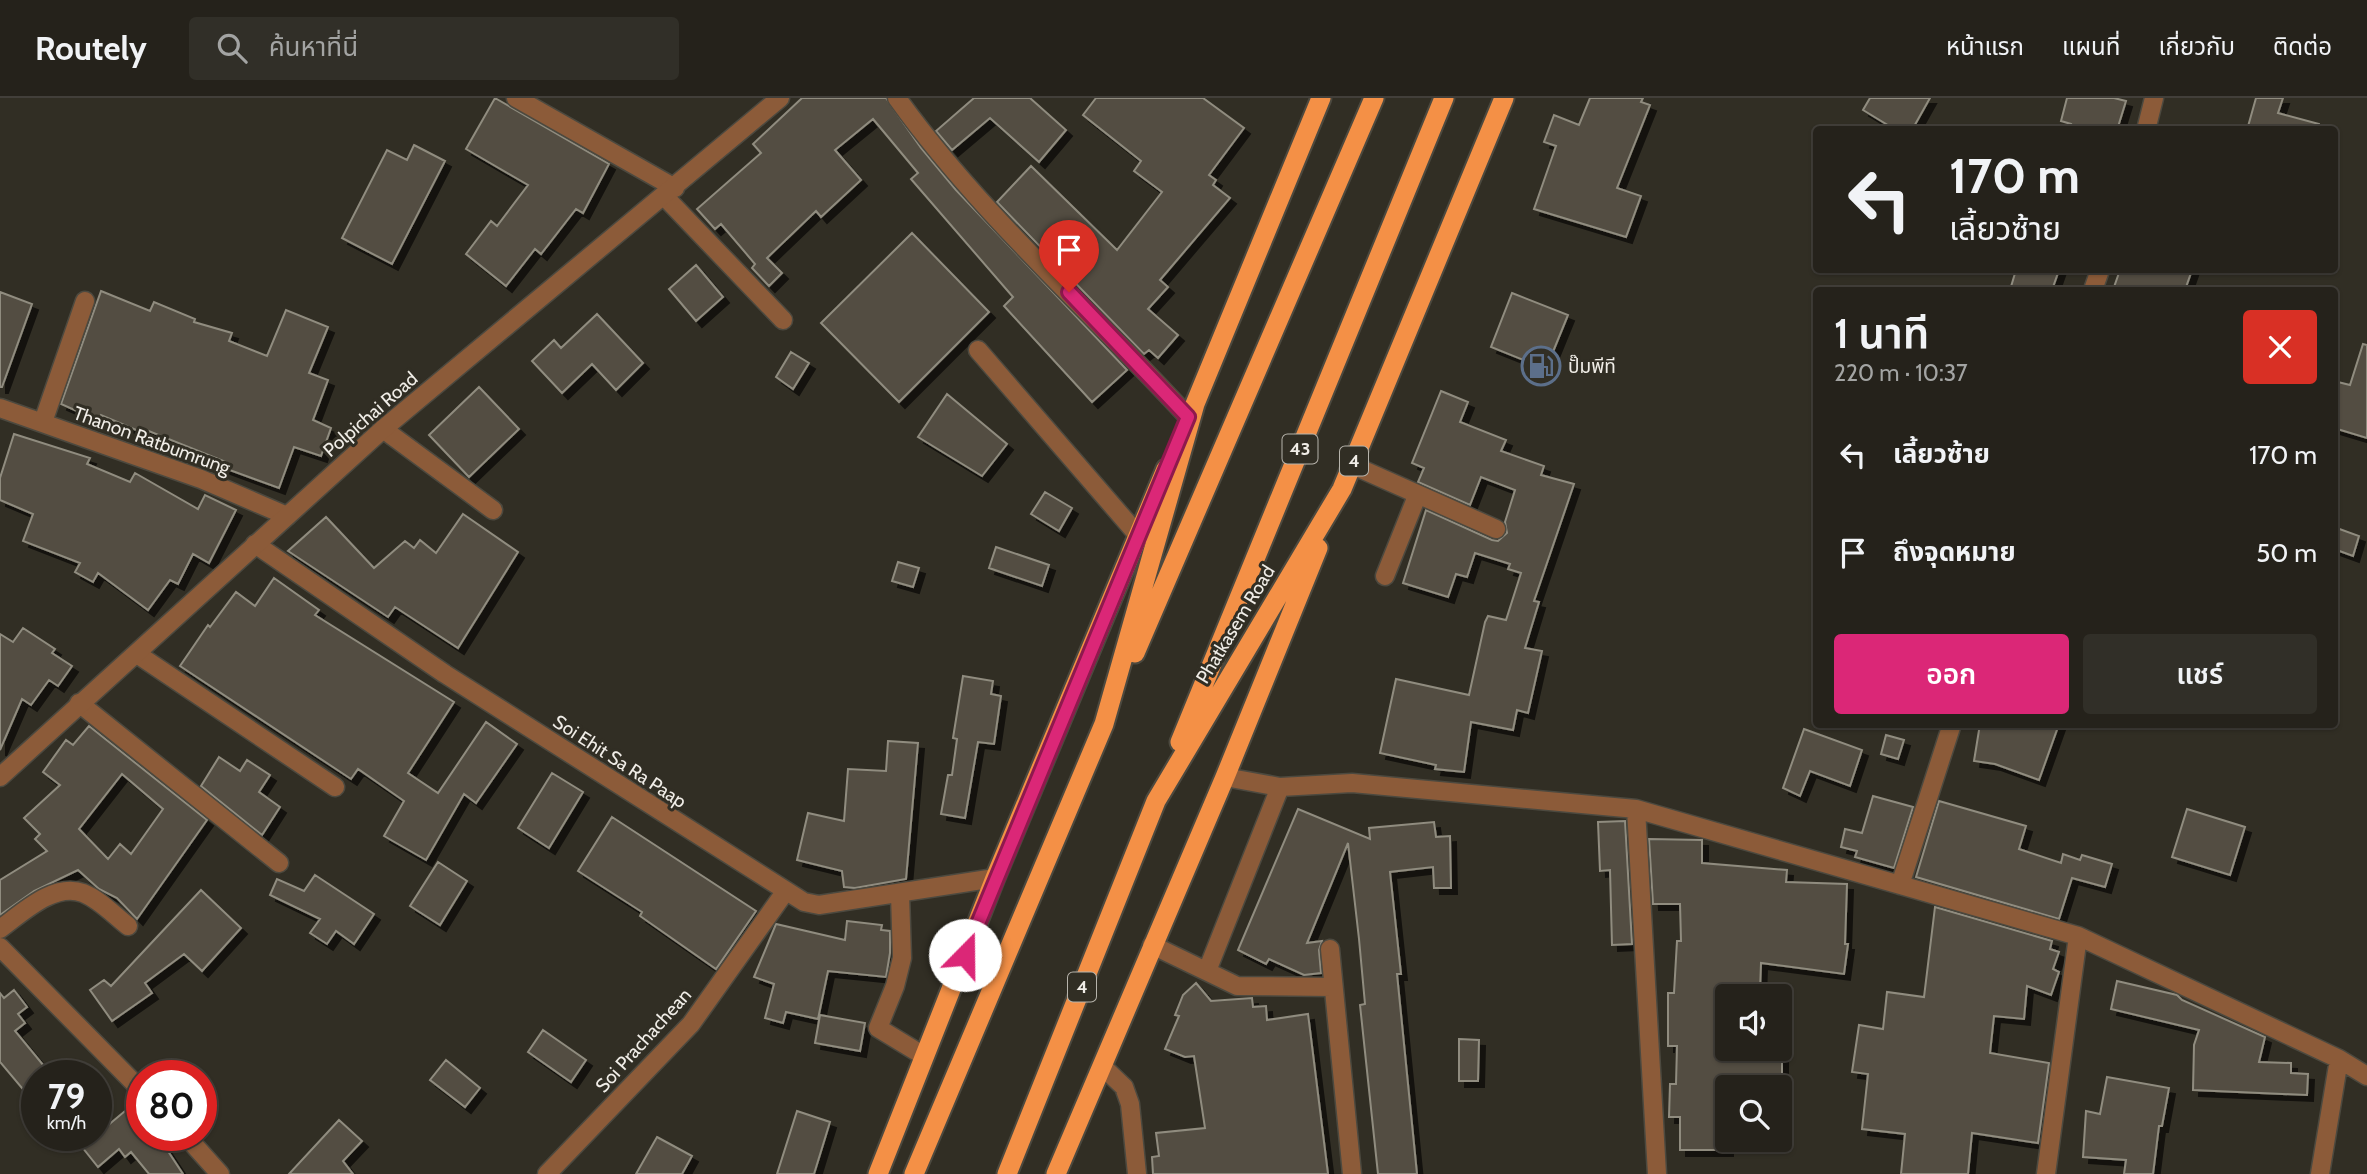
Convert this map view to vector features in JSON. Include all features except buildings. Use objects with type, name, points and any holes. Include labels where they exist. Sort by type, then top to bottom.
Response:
[{"type":"highway","points":[[878,1174],[995,878],[1321,98]]},
{"type":"highway","points":[[914,1174],[1104,724],[1374,98]]},
{"type":"highway","name":"43","points":[[1156,801],[1444,98]]},
{"type":"highway","name":"Phatkasem Road","points":[[1007,1174],[1156,801],[1342,489],[1504,98]]},
{"type":"highway","points":[[1104,724],[1191,411]]},
{"type":"highway","points":[[1056,1174],[1225,777],[1342,489]]},
{"type":"street","points":[[516,98],[670,192],[783,320]]},
{"type":"street","name":"Polpichai Road","points":[[3,772],[137,654],[383,429],[780,98]]},
{"type":"street","points":[[897,98],[923,134],[996,218],[1191,411]]},
{"type":"street","points":[[2147,126],[2154,98]]},
{"type":"street","points":[[43,422],[85,300]]},
{"type":"street","points":[[978,350],[1137,534]]},
{"type":"street","name":"Thanon Ratbumrung","points":[[0,408],[201,479],[287,516]]},
{"type":"street","points":[[383,429],[494,510]]},
{"type":"street","points":[[1352,465],[1496,529]]},
{"type":"street","points":[[1385,576],[1417,496]]},
{"type":"street","name":"Soi Ehit Sa Ra Paap","points":[[255,544],[445,674],[804,902],[819,905],[995,878]]},
{"type":"street","points":[[137,654],[335,787]]},
{"type":"street","points":[[79,703],[279,863]]},
{"type":"street","points":[[1900,885],[1951,728]]},
{"type":"street","points":[[1225,777],[1280,788],[1352,783],[1636,809],[1694,824],[1790,856],[2078,936],[2339,1059],[2367,1076]]},
{"type":"street","points":[[1207,971],[1280,788]]},
{"type":"street","points":[[1636,809],[1657,1174]]},
{"type":"street","points":[[0,929],[52,894],[69,890],[85,893],[128,926]]},
{"type":"street","name":"Soi Prachachean","points":[[547,1174],[691,1024],[785,892]]},
{"type":"street","points":[[900,894],[902,958],[895,986],[878,1028],[924,1056]]},
{"type":"street","points":[[2046,1174],[2078,936]]},
{"type":"street","points":[[1152,945],[1237,986],[1332,987]]},
{"type":"street","points":[[0,947],[126,1075]]},
{"type":"street","points":[[1330,949],[1352,1174]]},
{"type":"street","points":[[2320,1174],[2339,1059]]},
{"type":"street","points":[[1102,1066],[1124,1087],[1130,1104],[1137,1174]]},
{"type":"street","points":[[199,1151],[220,1174]]},
{"type":"place","name":"ปั๊มพีที","points":[[1541,366]]},
{"type":"route","points":[[965,955],[1137,534],[1188,417],[1069,292]]}]
